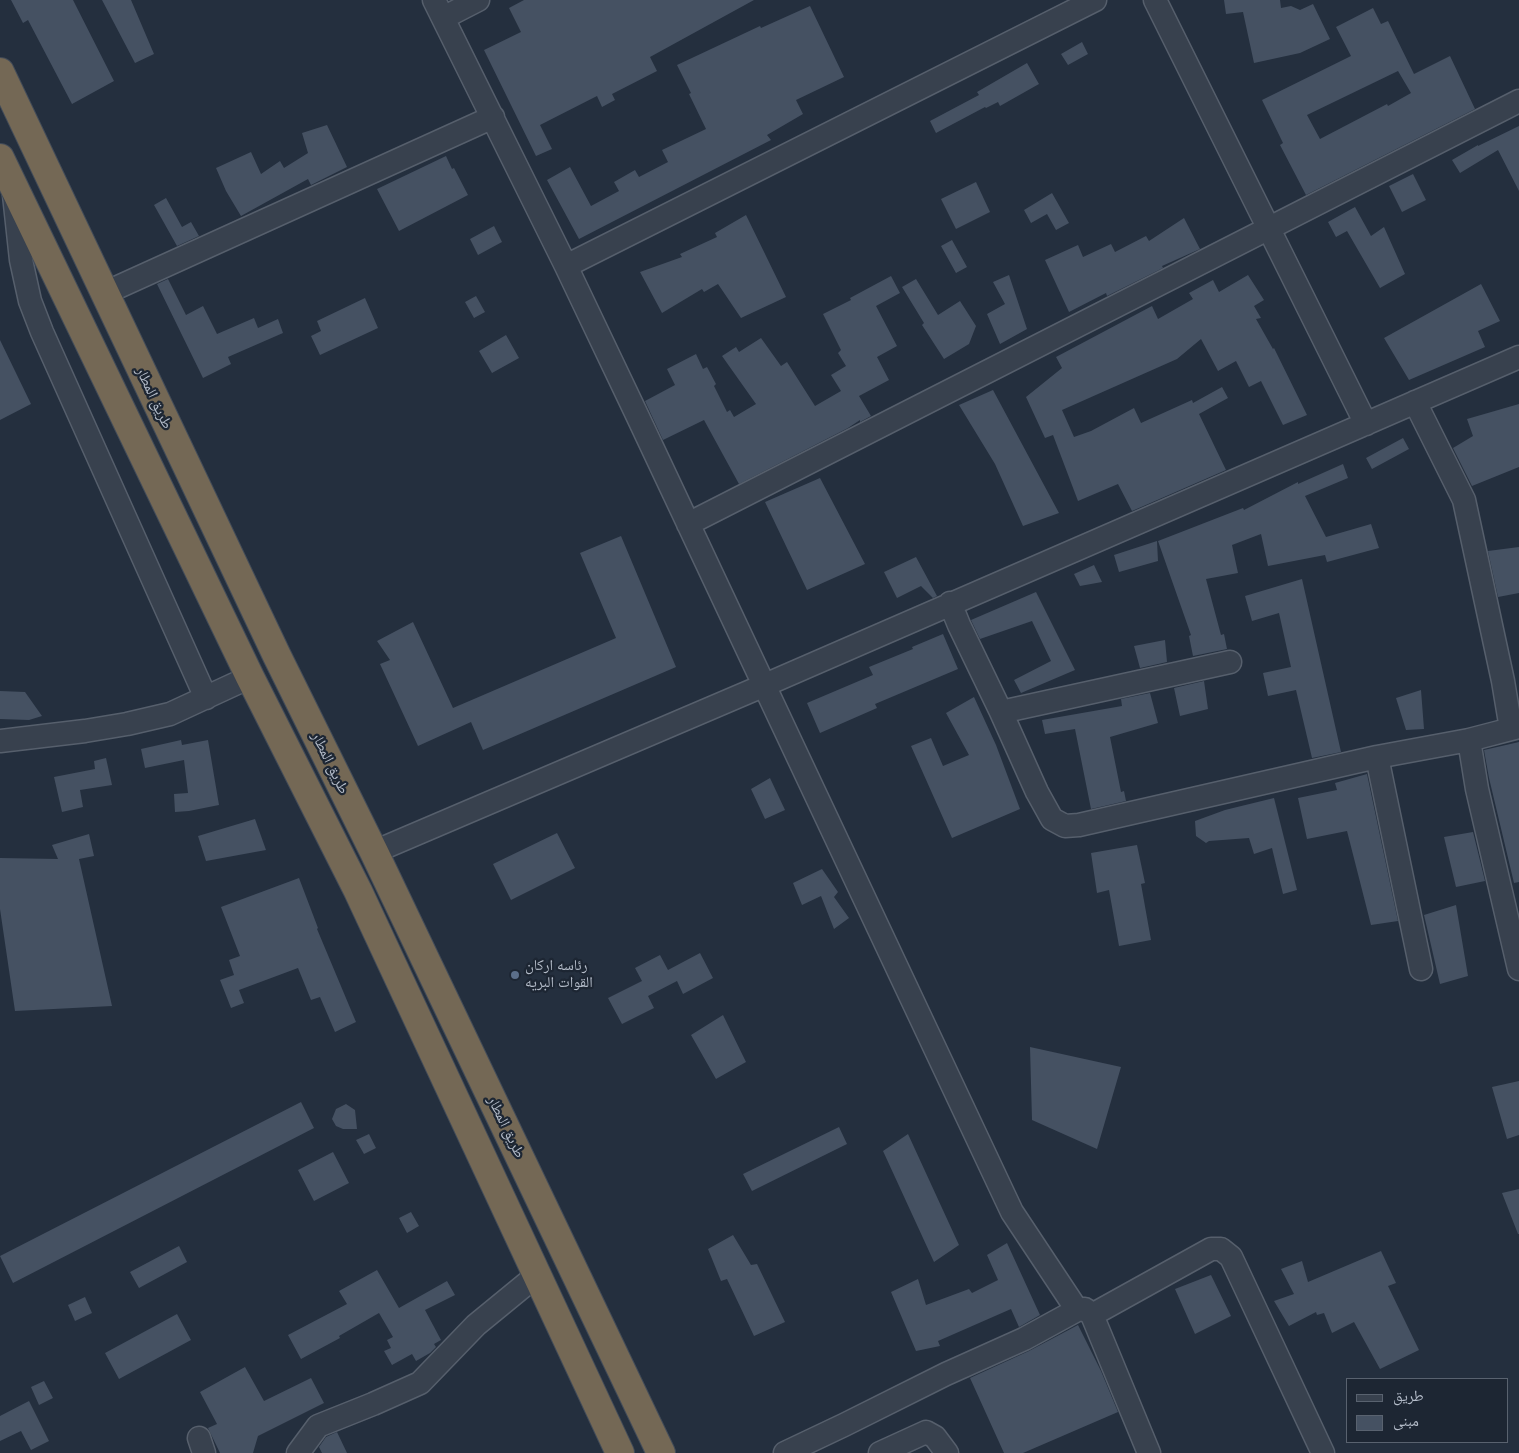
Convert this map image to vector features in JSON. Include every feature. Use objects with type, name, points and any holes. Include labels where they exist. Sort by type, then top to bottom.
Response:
[{"type":"highway","name":"طريق المطار","points":[[0,72],[277,656],[374,852],[661,1453]]},
{"type":"highway","points":[[0,158],[250,677],[358,891],[620,1453]]},
{"type":"street","points":[[478,0],[439,9],[566,266],[1012,1212],[1085,1313],[1149,1453]]},
{"type":"street","points":[[566,266],[1095,0]]},
{"type":"street","points":[[1155,0],[1366,424]]},
{"type":"street","points":[[688,524],[1519,101]]},
{"type":"street","points":[[105,292],[493,117]]},
{"type":"street","points":[[12,184],[21,260],[30,301],[42,332],[206,698]]},
{"type":"street","points":[[374,852],[765,685],[1519,357]]},
{"type":"street","points":[[950,603],[1037,792],[1052,819],[1065,826],[1377,757],[1468,740],[1515,728],[1464,500],[1415,402]]},
{"type":"street","points":[[1001,712],[1230,662]]},
{"type":"street","points":[[0,741],[76,733],[170,714],[250,677]]},
{"type":"street","points":[[1468,740],[1519,969]]},
{"type":"street","points":[[1377,757],[1421,969]]},
{"type":"street","points":[[785,1453],[946,1374],[1085,1313],[1212,1249],[1222,1250],[1231,1257],[1323,1453]]},
{"type":"street","points":[[298,1453],[318,1426],[420,1383],[476,1325],[538,1275]]},
{"type":"street","points":[[880,1453],[926,1432],[935,1437],[947,1453]]},
{"type":"building","points":[[11,0],[73,0],[114,81],[72,104],[28,20],[23,23]]},
{"type":"building","points":[[102,0],[131,0],[154,54],[135,63]]},
{"type":"building","points":[[524,0],[754,0],[650,57],[657,71],[612,94],[615,100],[602,107],[597,96],[540,125],[552,149],[536,156],[484,50],[521,32],[509,8]]},
{"type":"building","points":[[1224,0],[1280,0],[1281,8],[1291,6],[1300,10],[1313,4],[1330,39],[1300,53],[1254,63],[1243,12],[1226,14]]},
{"type":"building","points":[[810,6],[844,77],[796,100],[803,114],[767,135],[771,140],[579,239],[547,180],[570,167],[591,206],[619,191],[614,182],[635,170],[639,177],[668,162],[662,150],[706,129],[677,65],[760,26],[761,28]]},
{"type":"building","points":[[1373,8],[1381,24],[1388,21],[1414,74],[1450,56],[1475,109],[1306,195],[1280,145],[1283,143],[1262,100],[1351,56],[1336,27]],"holes":[[[1398,71],[1411,93],[1320,139],[1307,115]]]},
{"type":"building","points":[[1082,42],[1088,54],[1068,65],[1061,54]]},
{"type":"building","points":[[1027,63],[1039,84],[1000,106],[998,102],[985,107],[936,133],[930,121],[979,95],[977,92]]},
{"type":"building","points":[[327,125],[347,167],[311,185],[308,179],[241,216],[226,191],[216,168],[251,152],[261,174],[280,161],[284,168],[308,153],[302,133]]},
{"type":"building","points":[[1519,126],[1519,191],[1498,150],[1460,173],[1452,160],[1478,145]]},
{"type":"building","points":[[446,156],[468,195],[399,231],[377,189]]},
{"type":"building","points":[[1413,174],[1426,200],[1402,212],[1389,186]]},
{"type":"building","points":[[976,182],[990,212],[956,229],[941,199]]},
{"type":"building","points":[[1052,193],[1069,223],[1056,230],[1047,214],[1031,223],[1024,210]]},
{"type":"building","points":[[166,198],[182,227],[191,222],[199,236],[177,246],[154,205]]},
{"type":"building","points":[[1355,207],[1371,236],[1384,227],[1405,274],[1380,288],[1347,231],[1336,237],[1328,222]]},
{"type":"building","points":[[746,215],[786,297],[741,318],[718,284],[704,292],[702,289],[662,313],[640,272],[682,257],[680,254],[717,237],[715,233]]},
{"type":"building","points":[[1184,218],[1200,249],[1162,266],[1163,268],[1107,296],[1106,293],[1069,312],[1045,260],[1078,245],[1083,257],[1111,244],[1115,252],[1146,236],[1149,241]]},
{"type":"building","points":[[494,226],[502,242],[478,255],[470,239]]},
{"type":"building","points":[[952,240],[967,267],[956,273],[941,246]]},
{"type":"building","points":[[1009,275],[1027,329],[1000,344],[987,314],[1005,304],[993,282]]},
{"type":"building","points":[[1248,275],[1264,300],[1254,306],[1261,318],[1256,319],[1274,348],[1307,415],[1283,425],[1261,381],[1249,387],[1236,361],[1218,371],[1201,339],[1177,359],[1062,410],[1074,437],[1091,431],[1134,408],[1141,423],[1192,400],[1193,403],[1222,387],[1228,398],[1199,414],[1226,470],[1132,511],[1118,484],[1078,501],[1053,435],[1045,438],[1026,397],[1062,368],[1056,357],[1152,306],[1158,319],[1193,299],[1189,293],[1213,280],[1219,292]]},
{"type":"building","points":[[891,276],[900,293],[876,306],[897,346],[877,357],[889,380],[859,396],[871,416],[739,484],[704,420],[663,440],[645,401],[675,385],[667,369],[696,354],[703,369],[707,367],[727,412],[730,410],[734,417],[756,404],[722,356],[736,347],[739,352],[761,338],[781,366],[787,362],[815,406],[841,391],[831,375],[846,366],[838,353],[841,350],[823,314]]},
{"type":"building","points":[[168,279],[186,315],[203,306],[217,334],[254,318],[258,328],[278,319],[283,333],[228,357],[231,364],[203,378],[157,284]]},
{"type":"building","points":[[916,279],[938,315],[960,301],[976,326],[969,344],[944,359],[922,325],[924,323],[902,287]]},
{"type":"building","points":[[1481,284],[1500,321],[1478,331],[1485,347],[1409,380],[1384,338]]},
{"type":"building","points":[[476,296],[485,312],[474,318],[465,302]]},
{"type":"building","points":[[365,298],[378,328],[320,355],[311,336],[321,331],[317,321]]},
{"type":"building","points":[[506,335],[519,358],[492,373],[479,351]]},
{"type":"building","points":[[0,340],[31,404],[0,420]]},
{"type":"building","points":[[993,390],[1059,513],[1023,526],[995,464],[959,405]]},
{"type":"building","points":[[1519,404],[1519,467],[1472,486],[1453,448],[1473,436],[1467,419]]},
{"type":"building","points":[[1403,438],[1409,449],[1372,469],[1366,458]]},
{"type":"building","points":[[1343,464],[1348,478],[1305,496],[1326,537],[1371,524],[1379,548],[1327,562],[1325,555],[1268,566],[1261,534],[1232,545],[1238,573],[1206,579],[1221,635],[1224,634],[1227,649],[1193,656],[1189,636],[1191,635],[1158,541],[1243,508],[1244,510],[1298,482],[1298,484]]},
{"type":"building","points":[[820,478],[865,564],[807,590],[765,502]]},
{"type":"building","points":[[621,536],[676,667],[483,750],[471,722],[418,746],[380,664],[390,660],[377,641],[413,622],[453,708],[616,638],[580,553]]},
{"type":"building","points":[[1157,541],[1158,561],[1119,572],[1114,555]]},
{"type":"building","points":[[1519,547],[1519,593],[1498,597],[1488,551]]},
{"type":"building","points":[[916,557],[937,596],[933,598],[921,586],[897,598],[884,572]]},
{"type":"building","points":[[1094,565],[1102,582],[1080,586],[1074,574]]},
{"type":"building","points":[[1302,579],[1341,752],[1312,758],[1296,690],[1268,696],[1263,673],[1291,667],[1279,613],[1252,621],[1245,596]]},
{"type":"building","points":[[1036,592],[1075,670],[1021,693],[1014,680],[1051,661],[1032,621],[980,639],[971,620]]},
{"type":"building","points":[[943,634],[958,669],[875,704],[877,708],[820,733],[807,703],[873,675],[869,667]]},
{"type":"building","points":[[1165,640],[1167,662],[1140,668],[1134,646]]},
{"type":"building","points":[[1204,681],[1208,709],[1180,716],[1174,688]]},
{"type":"building","points":[[1421,690],[1424,729],[1406,730],[1396,698]]},
{"type":"building","points":[[0,691],[25,692],[42,716],[29,720],[0,719]]},
{"type":"building","points":[[1150,693],[1158,723],[1110,737],[1121,792],[1124,791],[1126,801],[1091,809],[1075,729],[1045,734],[1042,720],[1122,706],[1121,699]]},
{"type":"building","points":[[974,697],[996,745],[1020,809],[952,838],[911,746],[931,738],[943,766],[969,755],[946,713]]},
{"type":"building","points":[[181,740],[182,745],[208,740],[219,805],[175,812],[174,794],[188,793],[184,760],[145,768],[141,749]]},
{"type":"building","points":[[1519,742],[1519,882],[1514,883],[1484,750]]},
{"type":"building","points":[[106,758],[112,785],[80,790],[83,807],[62,812],[54,777],[95,769],[94,761]]},
{"type":"building","points":[[1367,774],[1398,921],[1371,925],[1347,831],[1307,839],[1298,798],[1337,790],[1335,783]]},
{"type":"building","points":[[770,778],[785,810],[765,819],[751,789]]},
{"type":"building","points":[[1274,798],[1297,890],[1283,894],[1272,848],[1254,854],[1249,838],[1209,841],[1206,843],[1196,836],[1195,821],[1225,810]]},
{"type":"building","points":[[255,819],[266,850],[206,861],[198,836]]},
{"type":"building","points":[[1473,832],[1485,881],[1456,887],[1444,837]]},
{"type":"building","points":[[557,833],[575,868],[511,900],[493,864]]},
{"type":"building","points":[[89,834],[94,856],[79,859],[112,1006],[15,1011],[0,909],[0,858],[58,859],[52,845]]},
{"type":"building","points":[[1137,845],[1145,883],[1141,884],[1151,940],[1119,946],[1109,890],[1097,893],[1091,853]]},
{"type":"building","points":[[822,869],[838,892],[834,897],[849,918],[834,929],[821,896],[802,905],[793,883]]},
{"type":"building","points":[[299,878],[317,929],[356,1022],[335,1032],[320,997],[311,1000],[298,968],[239,990],[244,1003],[231,1008],[220,980],[234,975],[229,960],[240,956],[221,907]]},
{"type":"building","points":[[1456,905],[1468,976],[1440,984],[1424,915]]},
{"type":"building","points":[[700,953],[713,978],[683,994],[677,981],[648,996],[654,1008],[622,1024],[608,998],[642,981],[635,968],[660,955],[668,970]]},
{"type":"building","points":[[723,1015],[746,1062],[716,1079],[691,1035]]},
{"type":"building","points":[[1030,1047],[1121,1067],[1097,1149],[1032,1120]]},
{"type":"building","points":[[1519,1081],[1519,1135],[1507,1139],[1492,1087]]},
{"type":"building","points":[[301,1102],[314,1128],[13,1283],[0,1256]]},
{"type":"building","points":[[346,1104],[355,1110],[357,1129],[343,1129],[336,1126],[332,1119],[336,1109]]},
{"type":"building","points":[[839,1127],[847,1144],[752,1191],[743,1174]]},
{"type":"building","points":[[369,1134],[376,1148],[364,1154],[356,1140]]},
{"type":"building","points":[[908,1134],[959,1245],[934,1262],[883,1151]]},
{"type":"building","points":[[333,1152],[349,1183],[314,1201],[298,1170]]},
{"type":"building","points":[[1519,1189],[1519,1234],[1518,1234],[1502,1193]]},
{"type":"building","points":[[411,1212],[419,1226],[407,1233],[399,1218]]},
{"type":"building","points":[[733,1235],[751,1265],[757,1264],[785,1322],[754,1336],[727,1279],[721,1281],[708,1249]]},
{"type":"building","points":[[1007,1243],[1040,1315],[1019,1327],[1011,1309],[938,1341],[940,1346],[916,1351],[891,1292],[918,1279],[926,1305],[969,1289],[972,1293],[998,1280],[987,1255]]},
{"type":"building","points":[[179,1246],[187,1262],[139,1288],[130,1272]]},
{"type":"building","points":[[1381,1251],[1396,1283],[1388,1286],[1419,1350],[1380,1369],[1354,1322],[1332,1333],[1324,1313],[1317,1315],[1316,1312],[1289,1326],[1274,1301],[1294,1294],[1281,1269],[1302,1261],[1308,1282]]},
{"type":"building","points":[[377,1270],[399,1308],[447,1281],[455,1295],[425,1310],[441,1340],[434,1344],[436,1347],[416,1361],[412,1354],[392,1365],[384,1351],[391,1348],[387,1340],[393,1337],[379,1313],[339,1336],[340,1338],[301,1359],[288,1335],[347,1304],[339,1291]]},
{"type":"building","points":[[1211,1275],[1231,1316],[1195,1334],[1175,1289]]},
{"type":"building","points":[[85,1297],[92,1313],[75,1321],[68,1305]]},
{"type":"building","points":[[177,1314],[191,1340],[119,1379],[105,1353]]},
{"type":"building","points":[[1078,1325],[1101,1371],[1118,1412],[1023,1453],[1004,1453],[970,1378],[1029,1351]]},
{"type":"building","points":[[245,1367],[264,1401],[311,1378],[324,1403],[258,1436],[253,1453],[220,1453],[208,1428],[217,1424],[200,1392]]},
{"type":"building","points":[[44,1381],[53,1398],[39,1405],[31,1387]]},
{"type":"building","points":[[29,1401],[49,1441],[31,1450],[21,1431],[0,1441],[0,1416]]},
{"type":"building","points":[[337,1432],[347,1453],[322,1453],[319,1447],[326,1437]]},
{"type":"place","name":"رئاسه اركان القوات البريه","points":[[515,975]]}]
